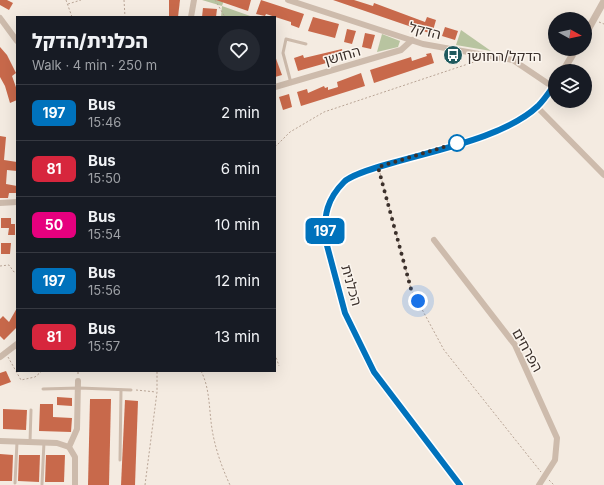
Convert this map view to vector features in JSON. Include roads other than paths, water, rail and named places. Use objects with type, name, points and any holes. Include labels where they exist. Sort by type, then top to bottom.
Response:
[{"type":"street","points":[[191,16],[194,0]]},
{"type":"street","name":"הדקל","points":[[288,0],[412,40],[513,60],[548,82]]},
{"type":"street","points":[[592,22],[604,1]]},
{"type":"street","points":[[0,18],[16,40]]},
{"type":"street","name":"החושן","points":[[276,87],[401,50],[412,40]]},
{"type":"street","name":"הכלנית","points":[[460,485],[374,372],[345,313],[325,238],[325,225],[329,202],[345,181],[378,167],[492,133],[514,122],[537,107],[548,93]]},
{"type":"street","points":[[537,107],[604,176]]},
{"type":"street","points":[[0,203],[16,202]]},
{"type":"street","name":"הפרחים","points":[[434,240],[515,345],[557,438],[555,460],[539,485]]},
{"type":"street","points":[[3,355],[16,345]]},
{"type":"street","points":[[69,447],[77,429],[78,381]]},
{"type":"street","points":[[0,441],[44,442],[61,444],[69,447],[75,457],[75,485]]},
{"type":"lane","points":[[291,83],[282,53],[286,39],[306,44]]},
{"type":"lane","points":[[43,390],[79,388],[131,390]]},
{"type":"lane","points":[[120,460],[121,390]]},
{"type":"lane","points":[[30,442],[32,410]]},
{"type":"lane","points":[[15,483],[18,442]]},
{"type":"lane","points":[[42,484],[44,442]]},
{"type":"place","name":"הדקל/החושן","points":[[453,55]]}]
